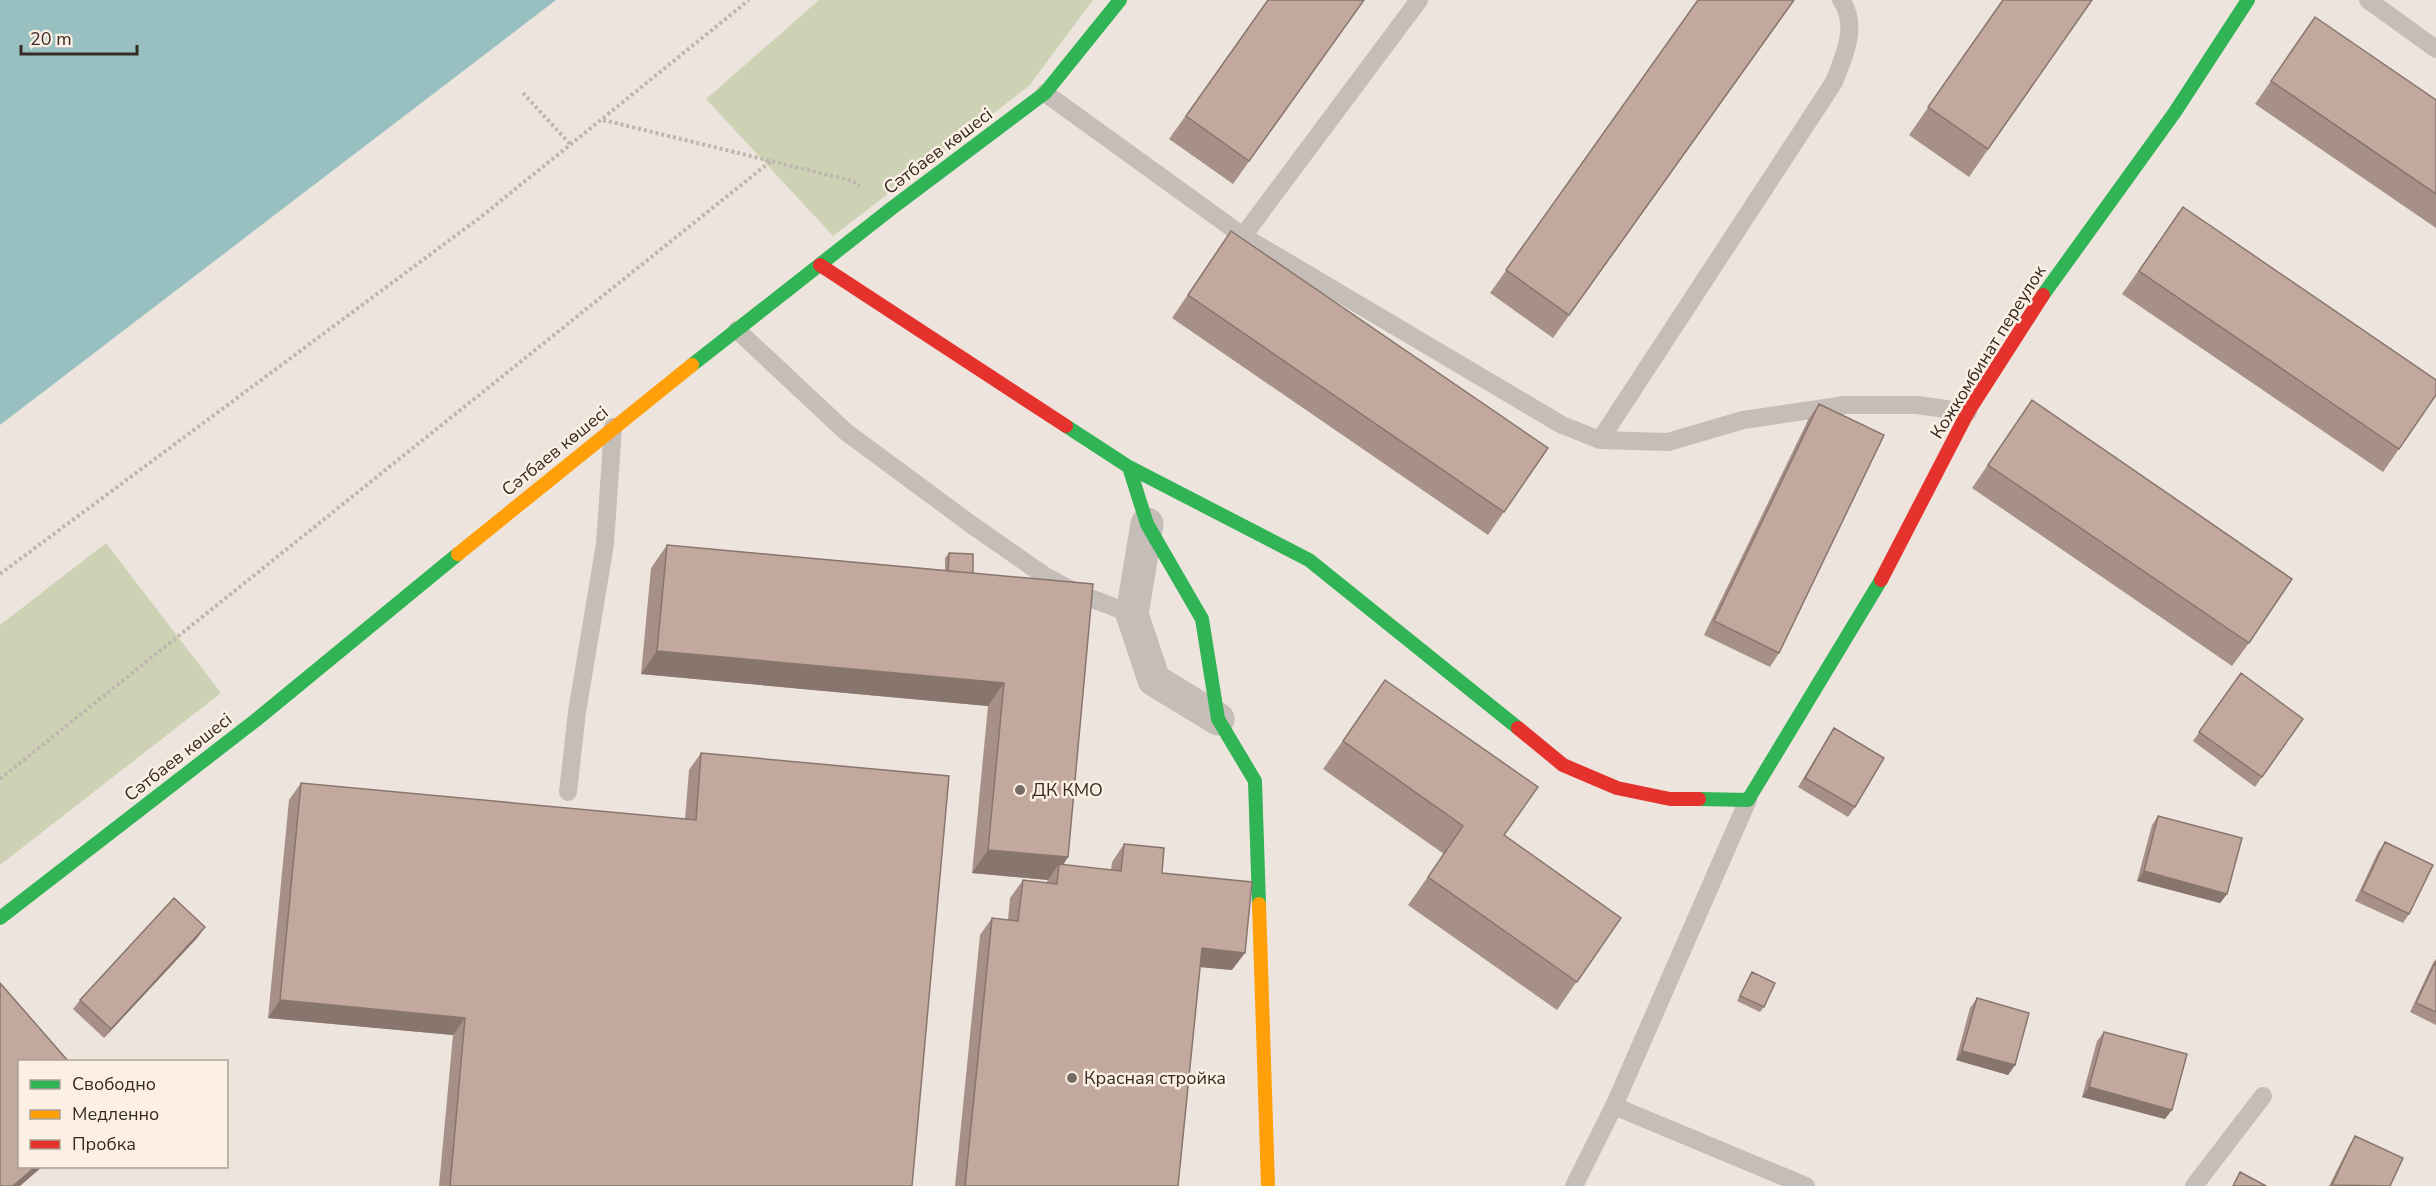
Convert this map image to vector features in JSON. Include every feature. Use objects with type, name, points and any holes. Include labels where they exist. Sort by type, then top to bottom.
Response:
[{"type":"street","name":"Сәтбаев көшесі","points":[[0,918],[256,720],[613,427],[892,208],[1045,93],[1120,0]]},
{"type":"street","name":"Кожкомбинат переулок","points":[[1748,800],[1883,578],[1968,412],[2055,276],[2175,112],[2248,0]]},
{"type":"street","points":[[820,265],[1129,467],[1309,560],[1563,765],[1617,788],[1670,799],[1748,800]]},
{"type":"street","points":[[1129,467],[1147,524],[1202,619],[1218,719],[1255,781],[1268,1186]]},
{"type":"street","points":[[1147,524],[1132,614],[1154,680],[1218,719]]},
{"type":"lane","points":[[1243,236],[1419,0]]},
{"type":"lane","points":[[1600,440],[1834,82],[1848,44],[1848,11],[1840,0]]},
{"type":"lane","points":[[2368,0],[2436,49]]},
{"type":"lane","points":[[1045,93],[1243,236],[1562,425],[1600,440],[1668,442],[1743,420],[1845,405],[1917,405],[1968,412]]},
{"type":"lane","points":[[737,330],[846,432],[972,525],[1077,593],[1132,614]]},
{"type":"lane","points":[[568,792],[577,712],[605,544],[613,427]]},
{"type":"lane","points":[[1574,1186],[1614,1106],[1748,800]]},
{"type":"lane","points":[[2194,1186],[2263,1096]]},
{"type":"lane","points":[[1614,1106],[1806,1186]]},
{"type":"path","points":[[0,574],[482,216],[749,0]]},
{"type":"path","points":[[523,93],[570,144]]},
{"type":"path","points":[[602,120],[853,181],[892,208]]},
{"type":"path","points":[[0,778],[771,161]]},
{"type":"green space","points":[[819,0],[1093,0],[1029,86],[833,236],[706,99]]},
{"type":"green space","points":[[106,543],[221,693],[0,865],[0,625]]},
{"type":"water","points":[[0,0],[556,0],[0,425]]},
{"type":"building","points":[[1268,0],[1364,0],[1249,161],[1186,116]]},
{"type":"building","points":[[1698,0],[1794,0],[1569,315],[1506,270]]},
{"type":"building","points":[[2003,0],[2092,0],[1988,149],[1928,107]]},
{"type":"building","points":[[2315,17],[2436,100],[2436,194],[2271,81]]},
{"type":"building","points":[[2183,207],[2436,380],[2436,395],[2399,449],[2139,271]]},
{"type":"building","points":[[1231,231],[1548,448],[1504,512],[1188,295]]},
{"type":"building","points":[[2032,400],[2292,579],[2249,643],[1988,465]]},
{"type":"building","points":[[1819,404],[1884,435],[1779,653],[1714,621]]},
{"type":"building","name":"ДК КМО","points":[[667,545],[1093,584],[1068,857],[988,850],[1004,683],[657,651]]},
{"type":"building","points":[[949,553],[973,554],[973,573],[948,571]]},
{"type":"building","points":[[2241,673],[2303,719],[2262,777],[2199,732]]},
{"type":"building","points":[[1385,680],[1538,787],[1504,835],[1621,918],[1577,982],[1428,877],[1463,826],[1343,741]]},
{"type":"building","points":[[1834,728],[1884,758],[1855,807],[1805,778]]},
{"type":"building","points":[[701,753],[949,776],[912,1186],[450,1186],[465,1018],[280,1000],[301,783],[696,820]]},
{"type":"building","points":[[2158,816],[2242,838],[2227,894],[2144,871]]},
{"type":"building","points":[[2385,842],[2433,865],[2409,914],[2362,891]]},
{"type":"building","name":"Красная стройка","points":[[1124,844],[1164,848],[1162,873],[1252,882],[1245,953],[1202,948],[1178,1186],[965,1186],[992,918],[1018,921],[1023,880],[1057,884],[1059,864],[1121,871]]},
{"type":"building","points":[[174,898],[205,927],[111,1029],[80,1000]]},
{"type":"building","points":[[2436,961],[2436,1012],[2416,1003]]},
{"type":"building","points":[[1752,972],[1775,983],[1764,1007],[1740,996]]},
{"type":"building","points":[[0,983],[67,1060],[18,1060],[18,1168],[34,1168],[13,1186],[0,1186]]},
{"type":"building","points":[[1977,998],[2029,1013],[2015,1065],[1962,1051]]},
{"type":"building","points":[[2104,1032],[2187,1054],[2172,1110],[2089,1087]]},
{"type":"building","points":[[2355,1136],[2403,1158],[2390,1186],[2332,1185]]},
{"type":"building","points":[[2240,1172],[2266,1186],[2233,1186]]},
{"type":"traffic: fast","points":[[692,365],[892,208],[1045,93],[1120,0]]},
{"type":"traffic: fast","points":[[2043,295],[2175,112],[2248,0]]},
{"type":"traffic: fast","points":[[1066,426],[1129,467],[1147,524],[1202,619],[1218,719],[1255,781],[1259,904]]},
{"type":"traffic: fast","points":[[1129,467],[1309,560],[1518,728]]},
{"type":"traffic: fast","points":[[0,918],[256,720],[458,554]]},
{"type":"traffic: fast","points":[[1699,799],[1748,800],[1881,580]]},
{"type":"traffic: slow","points":[[458,554],[692,365]]},
{"type":"traffic: slow","points":[[1259,904],[1268,1186]]},
{"type":"traffic: jam","points":[[820,265],[1066,426]]},
{"type":"traffic: jam","points":[[1881,580],[1968,412],[2043,295]]},
{"type":"traffic: jam","points":[[1518,728],[1563,765],[1617,788],[1670,799],[1699,799]]},
{"type":"place","name":"ДК КМО","points":[[1020,790]]},
{"type":"place","name":"Красная стройка","points":[[1072,1078]]}]
